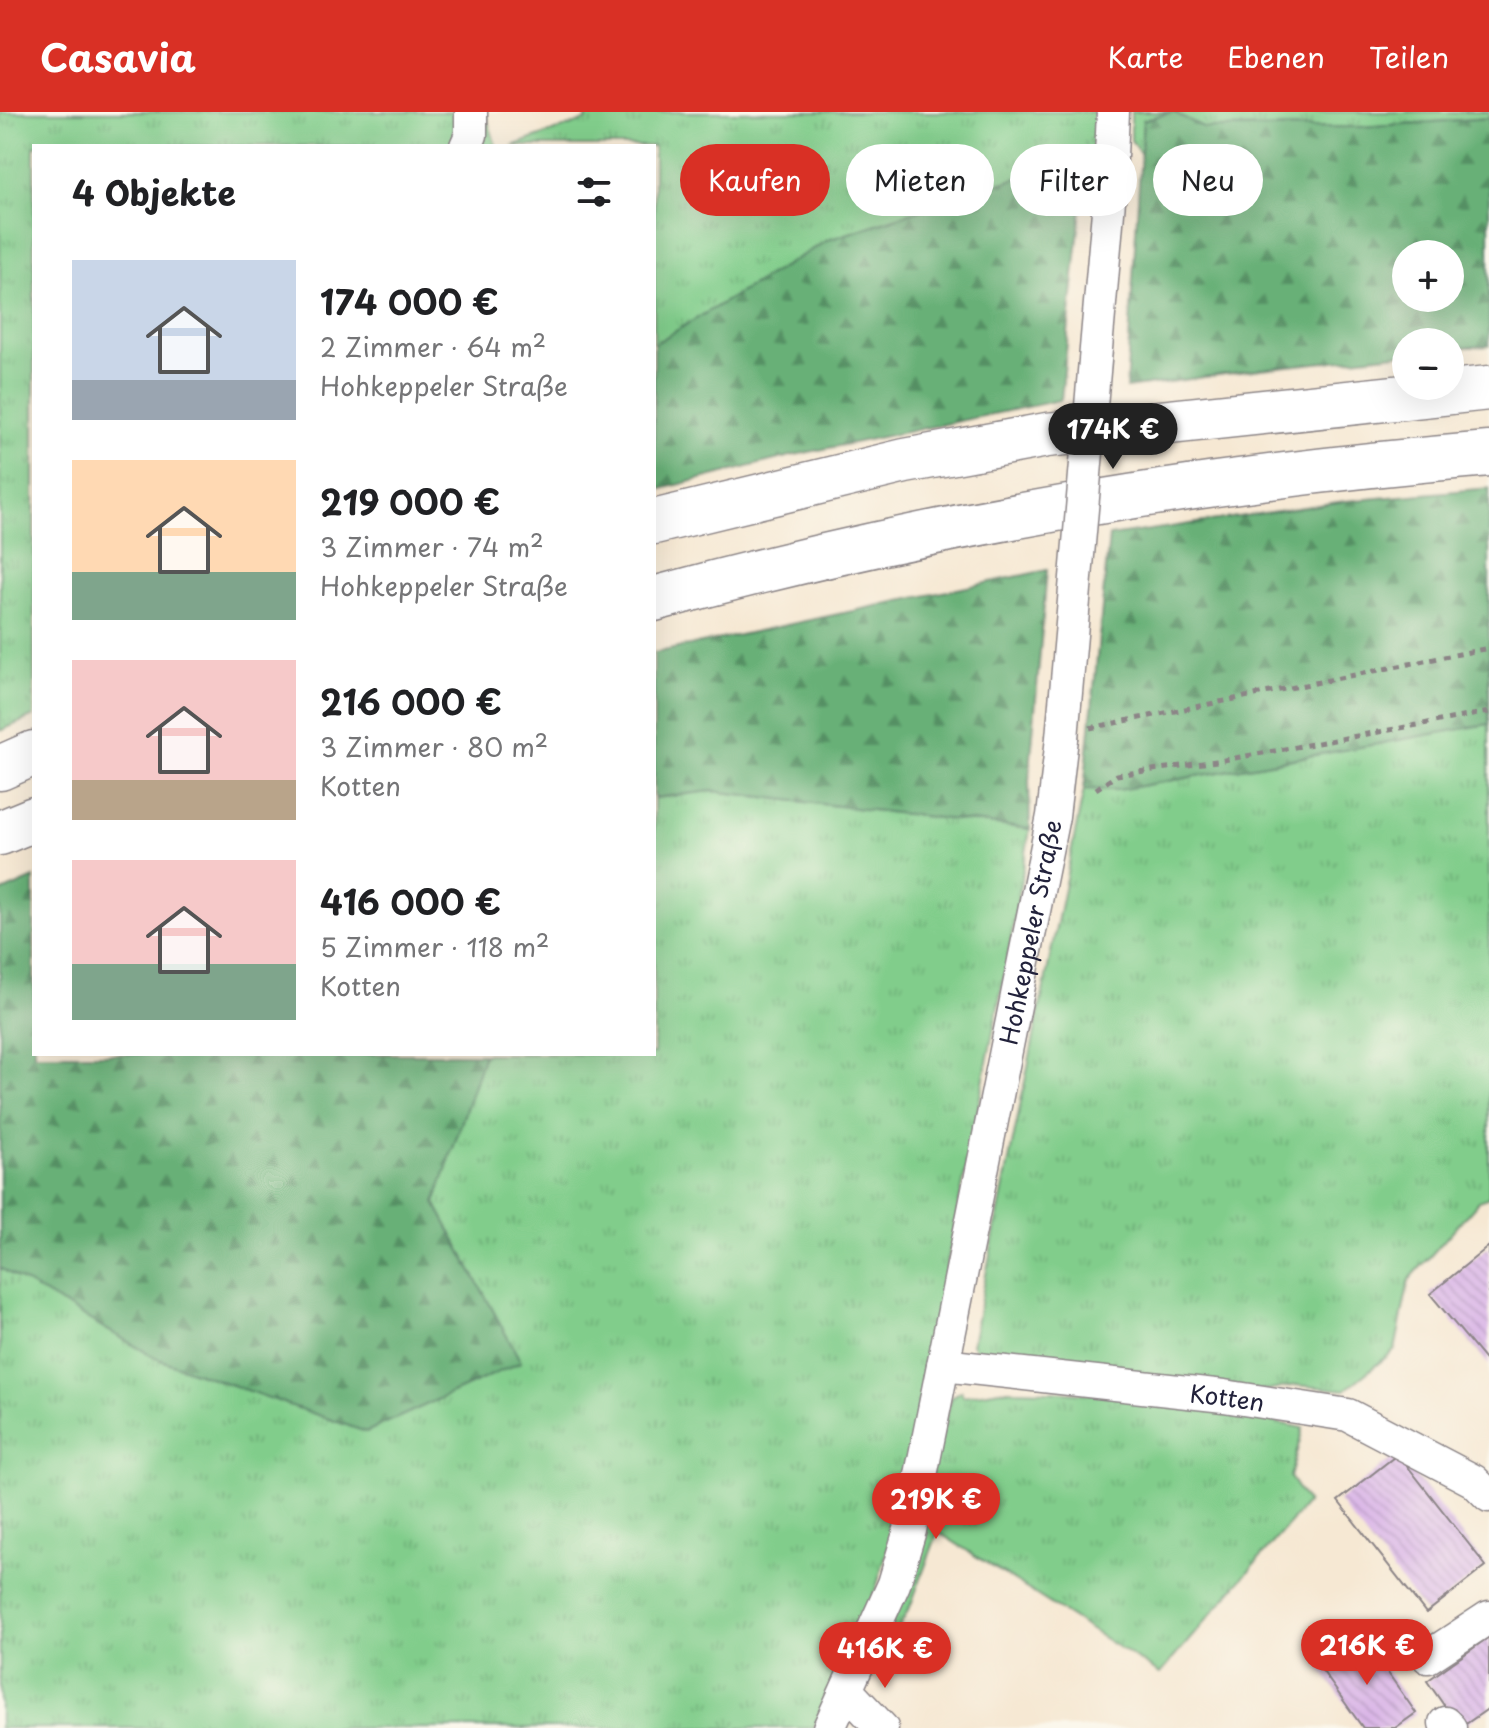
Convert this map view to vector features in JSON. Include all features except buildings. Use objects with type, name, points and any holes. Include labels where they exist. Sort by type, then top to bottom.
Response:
[{"type":"highway","points":[[656,522],[905,461],[1047,435],[1489,388]]},
{"type":"highway","points":[[656,598],[858,548],[1144,493],[1368,464],[1489,454]]},
{"type":"highway","points":[[0,768],[32,754]]},
{"type":"highway","points":[[0,833],[32,820]]},
{"type":"street","points":[[467,144],[471,135],[471,112]]},
{"type":"street","name":"Hohkeppeler Straße","points":[[829,1728],[894,1584],[906,1544],[1053,816],[1075,733],[1113,112]]},
{"type":"street","name":"Kotten","points":[[943,1365],[1224,1396],[1348,1415],[1474,1481],[1489,1496]]},
{"type":"street","points":[[1428,1657],[1489,1617]]},
{"type":"street","points":[[847,1691],[882,1728]]},
{"type":"path","points":[[1075,733],[1489,648]]},
{"type":"path","points":[[1096,789],[1117,775],[1224,760],[1489,712]]},
{"type":"green space","points":[[0,112],[485,112],[495,144],[32,144],[32,717],[0,731]]},
{"type":"green space","points":[[584,112],[1098,112],[1094,144],[1010,144],[1010,180],[994,186],[994,144],[846,144],[846,216],[901,216],[828,240],[656,343],[656,144],[518,144],[587,120]]},
{"type":"green space","points":[[1131,112],[1171,112],[1143,120],[1141,155],[1137,144],[1131,140]]},
{"type":"green space","points":[[1173,112],[1489,112],[1489,118],[1360,127],[1203,128]]},
{"type":"green space","points":[[1173,112],[1204,128],[1360,127],[1489,118],[1489,346],[1464,347],[1464,328],[1392,328],[1392,355],[1126,388],[1143,120]]},
{"type":"green space","points":[[1010,180],[1010,216],[1080,216],[1061,400],[795,455],[656,490],[656,343],[828,240],[901,216],[994,216],[994,186]]},
{"type":"green space","points":[[1489,488],[1489,724],[1118,790],[1084,789],[1109,536],[1345,501]]},
{"type":"green space","points":[[1047,570],[1029,781],[1030,829],[712,791],[656,798],[656,653]]},
{"type":"green space","points":[[1489,724],[1489,1197],[1479,1201],[1409,1280],[1395,1350],[1345,1390],[1296,1385],[1267,1391],[982,1359],[972,1344],[1084,789],[1118,790]]},
{"type":"green space","points":[[712,791],[1030,829],[1007,961],[896,1522],[876,1588],[814,1728],[0,1728],[0,1268],[158,1359],[366,1432],[520,1362],[435,1203],[483,1056],[656,1056],[656,798]]},
{"type":"green space","points":[[32,879],[32,1056],[483,1056],[435,1203],[521,1362],[366,1432],[158,1359],[0,1268],[0,893]]},
{"type":"green space","points":[[1000,1390],[1115,1396],[1303,1428],[1290,1477],[1307,1503],[1160,1674],[938,1532],[910,1607],[877,1667],[952,1396],[961,1391],[963,1396]]}]
